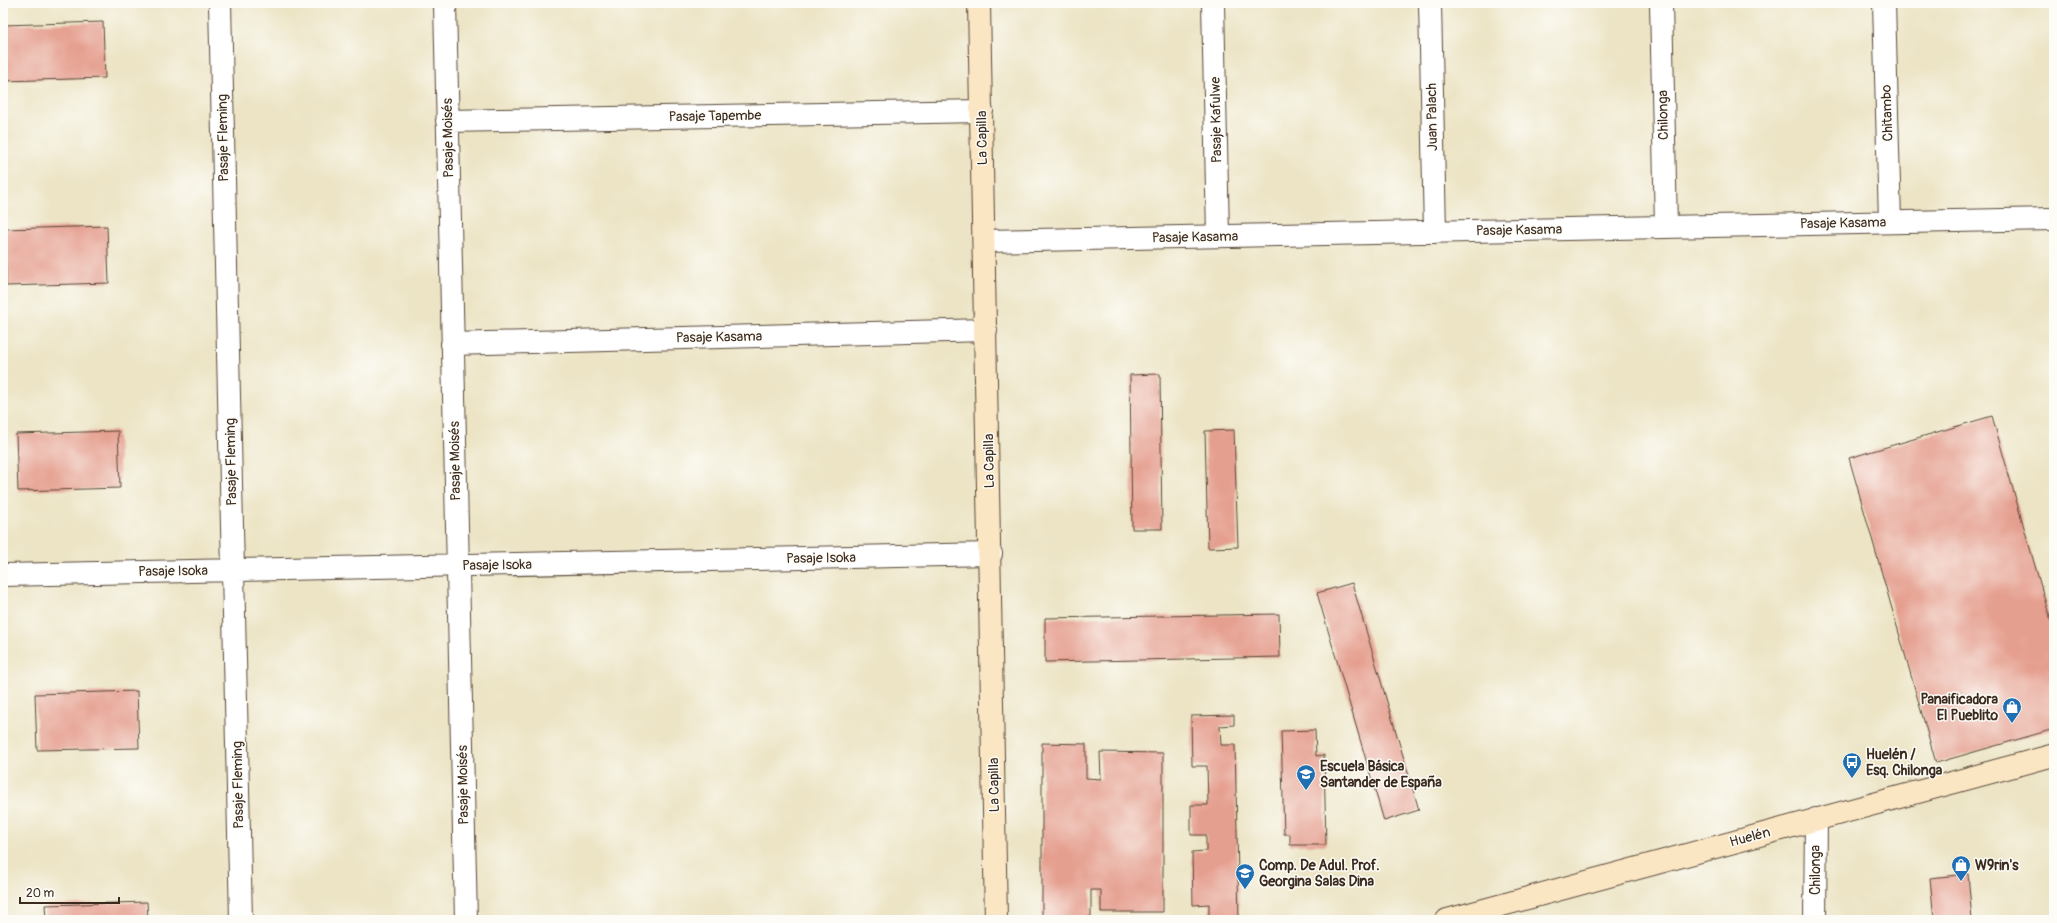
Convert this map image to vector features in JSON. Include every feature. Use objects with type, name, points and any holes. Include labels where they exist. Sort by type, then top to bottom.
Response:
[{"type":"street","name":"Pasaje Fleming","points":[[220,3],[241,920]]},
{"type":"street","name":"Pasaje Moisés","points":[[445,3],[466,920]]},
{"type":"street","name":"La Capilla","points":[[980,3],[996,920]]},
{"type":"street","name":"Pasaje Kafulwe","points":[[1213,3],[1218,236]]},
{"type":"street","name":"Juan Palach","points":[[1430,3],[1435,232]]},
{"type":"street","name":"Chilonga","points":[[1661,3],[1666,227]]},
{"type":"street","name":"Chitambo","points":[[1884,3],[1890,222]]},
{"type":"street","name":"Pasaje Tapembe","points":[[447,121],[982,111]]},
{"type":"street","name":"Pasaje Kasama","points":[[984,241],[2054,218]]},
{"type":"street","name":"Pasaje Kasama","points":[[452,344],[986,330]]},
{"type":"street","name":"Pasaje Isoka","points":[[3,575],[990,554]]},
{"type":"street","name":"Huelén","points":[[1447,920],[2054,755]]},
{"type":"street","name":"Chilonga","points":[[1815,920],[1816,819]]},
{"type":"building","points":[[103,22],[105,78],[3,81],[3,25]]},
{"type":"building","points":[[107,226],[109,283],[6,286],[5,229]]},
{"type":"building","points":[[1160,374],[1162,529],[1132,529],[1130,375]]},
{"type":"building","points":[[1992,416],[2054,632],[2054,729],[1936,763],[1849,458]]},
{"type":"building","points":[[1234,430],[1238,547],[1208,548],[1205,431]]},
{"type":"building","points":[[118,431],[120,488],[18,491],[16,434]]},
{"type":"building","points":[[1352,583],[1419,810],[1384,821],[1317,593]]},
{"type":"building","points":[[1279,614],[1280,657],[1045,662],[1045,618]]},
{"type":"building","points":[[137,691],[139,748],[37,750],[35,694]]},
{"type":"building","points":[[1234,715],[1234,725],[1220,726],[1221,745],[1235,745],[1239,920],[1209,920],[1209,904],[1193,905],[1192,852],[1206,851],[1206,835],[1191,835],[1191,805],[1208,805],[1207,766],[1192,766],[1191,716]]},
{"type":"building","points":[[1315,730],[1316,756],[1324,755],[1326,845],[1290,845],[1290,834],[1284,834],[1281,731]]},
{"type":"building","points":[[1042,743],[1086,744],[1086,778],[1101,779],[1100,752],[1163,753],[1163,912],[1101,912],[1101,890],[1091,890],[1091,917],[1042,917]]},
{"type":"building","points":[[1968,874],[1972,920],[1934,920],[1930,878]]},
{"type":"building","points":[[147,902],[148,920],[46,920],[45,905]]},
{"type":"place","name":"Panaificadora El Pueblito","points":[[2012,724]]},
{"type":"place","name":"Huelén / Esq. Chilonga","points":[[1852,779]]},
{"type":"place","name":"Escuela Básica Santander de España","points":[[1306,791]]},
{"type":"place","name":"W9rin's","points":[[1961,882]]},
{"type":"place","name":"Comp. De Adul. Prof. Georgina Salas Dina","points":[[1245,890]]}]
